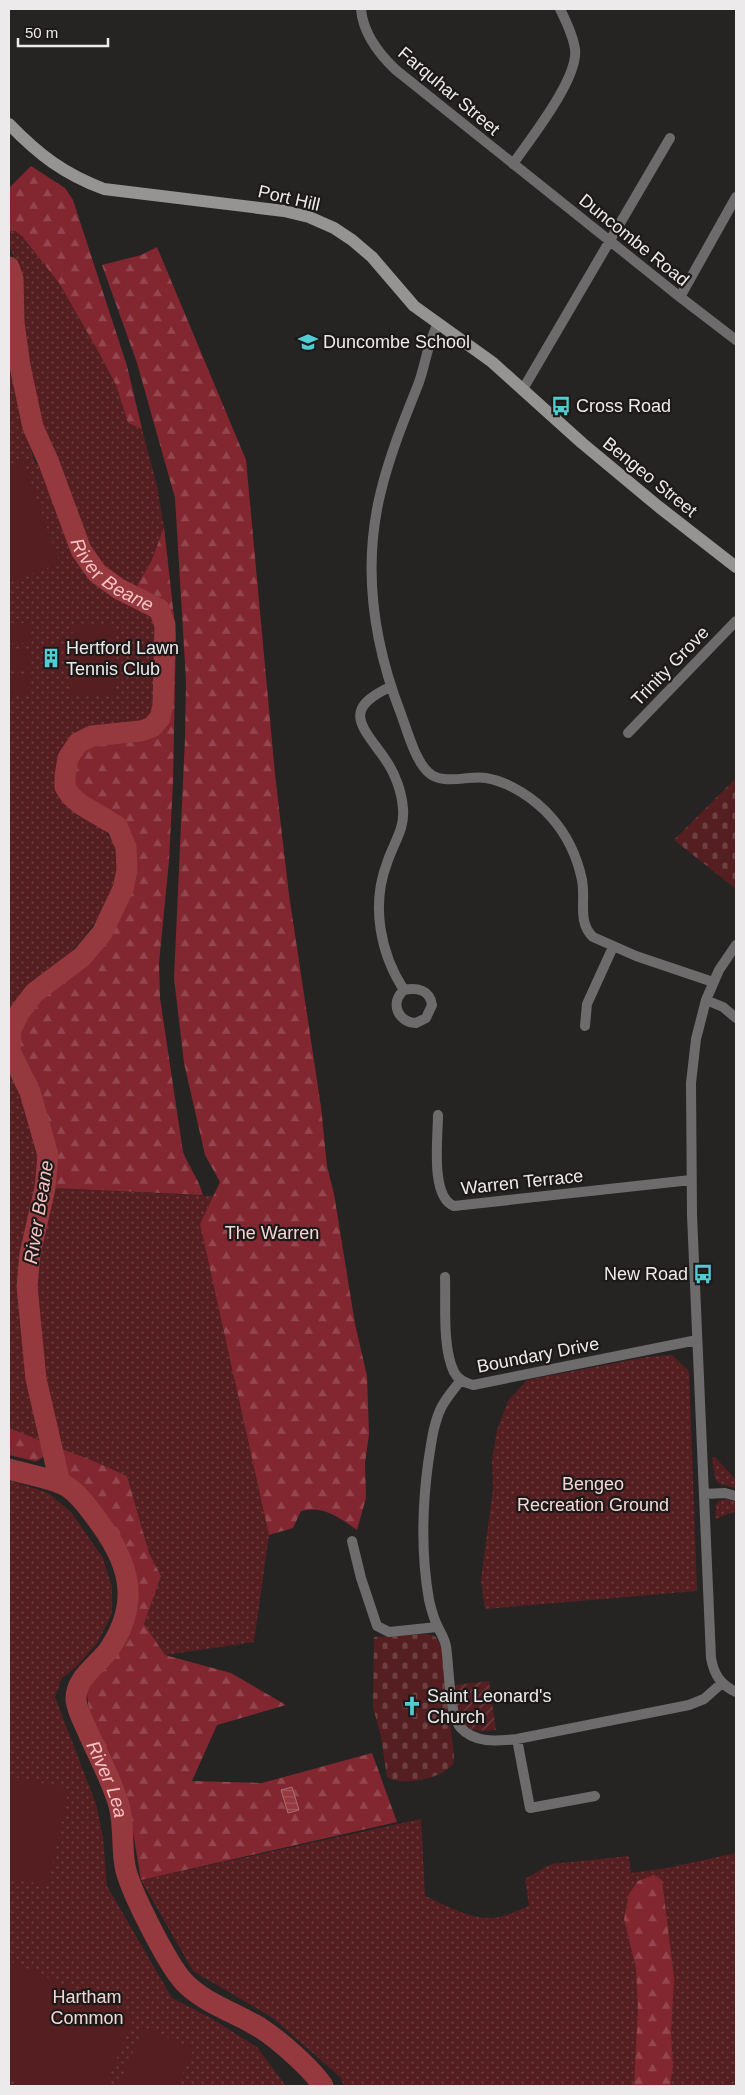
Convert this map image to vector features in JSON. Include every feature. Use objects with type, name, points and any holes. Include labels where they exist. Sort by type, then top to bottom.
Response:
[{"type":"main road","name":"Port Hill","points":[[9,124],[30,146],[52,164],[79,179],[104,189],[284,211],[309,217],[334,228],[372,257],[414,306],[492,362],[523,389]]},
{"type":"main road","name":"Bengeo Street","points":[[523,389],[582,443],[658,507],[736,567]]},
{"type":"street","name":"Farquhar Street","points":[[361,9],[361,15],[372,42],[391,66],[513,164]]},
{"type":"street","points":[[513,164],[557,99],[574,67],[575,50],[560,9]]},
{"type":"street","points":[[523,389],[670,138]]},
{"type":"street","name":"Duncombe Road","points":[[513,164],[680,298],[736,340]]},
{"type":"street","points":[[680,298],[736,197]]},
{"type":"street","points":[[438,324],[432,334],[426,365],[387,466],[376,516],[372,571],[373,614],[381,656],[390,687],[417,754],[427,772],[437,778],[487,778],[504,784],[529,798],[550,816],[568,840],[579,869],[584,899],[584,928],[592,937],[613,947],[713,982]]},
{"type":"street","name":"Trinity Grove","points":[[628,733],[736,621]]},
{"type":"street","points":[[390,687],[367,700],[360,713],[360,720],[370,741],[393,771],[403,808],[401,830],[383,873],[379,903],[383,947],[389,964],[404,990]]},
{"type":"street","points":[[736,944],[713,982],[706,1000],[692,1062],[690,1118],[697,1340],[711,1658],[716,1675],[722,1683],[736,1692]]},
{"type":"street","points":[[585,1026],[587,1004],[613,947]]},
{"type":"street","points":[[706,1000],[723,1007],[736,1018]]},
{"type":"street","name":"Warren Terrace","points":[[438,1115],[438,1184],[446,1200],[454,1206],[691,1180]]},
{"type":"street","name":"Boundary Drive","points":[[445,1277],[448,1346],[454,1372],[461,1380],[473,1385],[481,1385],[662,1345],[697,1340]]},
{"type":"street","points":[[461,1380],[448,1397],[436,1421],[425,1488],[422,1525],[423,1556],[429,1599],[437,1627],[445,1642],[452,1706],[460,1727],[470,1735],[483,1740],[517,1739],[689,1705],[704,1699],[722,1683]]},
{"type":"street","points":[[704,1494],[725,1493],[736,1496]]},
{"type":"street","points":[[352,1541],[361,1578],[377,1626],[389,1632],[437,1627]]},
{"type":"street","points":[[517,1739],[530,1808],[595,1796]]},
{"type":"green space","points":[[31,166],[65,188],[73,200],[127,366],[142,429],[128,423],[116,385],[59,283],[22,236],[15,231],[9,231],[9,188]]},
{"type":"green space","points":[[9,231],[15,231],[22,236],[59,283],[116,385],[128,423],[142,429],[157,486],[164,527],[151,562],[136,587],[107,571],[92,553],[80,529],[73,503],[42,426],[22,334],[18,268],[9,245]]},
{"type":"green space","name":"The Warren","points":[[157,247],[246,460],[275,774],[289,895],[321,1107],[327,1166],[334,1194],[355,1324],[367,1376],[369,1434],[365,1463],[366,1498],[357,1530],[330,1513],[309,1510],[301,1511],[293,1528],[269,1535],[200,1224],[220,1182],[205,1155],[184,1063],[174,978],[186,680],[175,498],[137,363],[102,265],[141,255]]},
{"type":"green space","points":[[9,342],[30,448],[35,463],[42,466],[74,556],[95,585],[151,610],[155,615],[156,662],[152,704],[146,723],[140,727],[93,729],[80,733],[70,742],[57,767],[55,778],[59,795],[71,807],[98,823],[114,844],[119,863],[117,875],[107,902],[90,929],[72,951],[26,986],[20,994],[9,1024]]},
{"type":"green space","points":[[22,459],[60,563],[9,582],[9,465]]},
{"type":"green space","points":[[164,527],[176,635],[173,782],[169,861],[159,963],[160,998],[183,1152],[203,1195],[52,1188],[50,1152],[35,1091],[16,1057],[14,1038],[24,1009],[36,996],[78,970],[101,947],[134,883],[136,856],[128,831],[110,812],[81,795],[73,782],[72,769],[75,756],[95,742],[123,741],[148,737],[165,721],[169,708],[167,613],[156,596],[136,587],[151,562]]},
{"type":"green space","points":[[9,623],[30,623],[29,643],[9,643]]},
{"type":"green space","points":[[73,625],[115,626],[115,646],[72,645]]},
{"type":"green space","points":[[9,649],[29,649],[28,669],[9,669]]},
{"type":"green space","points":[[72,650],[115,651],[115,671],[72,670]]},
{"type":"green space","points":[[9,676],[29,676],[28,695],[9,695]]},
{"type":"green space","points":[[72,676],[115,676],[114,696],[71,695]]},
{"type":"green space","points":[[736,778],[736,889],[674,840]]},
{"type":"green space","points":[[9,1063],[30,1115],[37,1147],[37,1191],[22,1265],[16,1283],[46,1451],[36,1462],[9,1455]]},
{"type":"green space","points":[[52,1188],[214,1196],[200,1224],[269,1535],[254,1642],[165,1655],[144,1624],[161,1576],[149,1553],[127,1476],[56,1447],[39,1360],[34,1289],[34,1271]]},
{"type":"green space","name":"Bengeo Recreation Ground","points":[[672,1355],[689,1371],[697,1591],[485,1609],[481,1580],[493,1489],[492,1460],[497,1430],[508,1401],[527,1380],[647,1357]]},
{"type":"green space","points":[[9,1428],[44,1442],[46,1451],[42,1458],[36,1461],[9,1455]]},
{"type":"green space","points":[[56,1447],[127,1476],[149,1553],[161,1576],[144,1624],[165,1655],[231,1673],[286,1705],[217,1725],[192,1781],[262,1783],[372,1753],[397,1822],[141,1880],[127,1796],[89,1712],[86,1684],[106,1663],[127,1627],[135,1575],[118,1533],[64,1481]]},
{"type":"green space","points":[[712,1457],[715,1457],[736,1480],[736,1488],[720,1484],[715,1479]]},
{"type":"green space","name":"Hartham Common","points":[[9,1480],[48,1493],[71,1512],[103,1558],[112,1587],[112,1613],[98,1642],[78,1665],[62,1678],[55,1697],[96,1804],[103,1838],[107,1886],[172,1998],[209,2017],[257,2047],[286,2086],[9,2086]]},
{"type":"green space","points":[[727,1499],[736,1502],[736,1511],[715,1519],[715,1506],[719,1501]]},
{"type":"green space","points":[[427,1634],[436,1637],[442,1648],[454,1756],[453,1764],[440,1774],[422,1780],[394,1780],[387,1777],[381,1737],[373,1707],[374,1637]]},
{"type":"green space","points":[[489,1681],[496,1730],[473,1730],[466,1726],[459,1715],[455,1685]]},
{"type":"green space","points":[[9,1776],[69,1789],[48,1886],[9,1877]]},
{"type":"green space","points":[[421,1819],[425,1896],[463,1913],[483,1918],[503,1916],[529,1906],[525,1879],[551,1864],[629,1856],[631,1873],[667,1868],[736,1853],[736,2086],[344,2086],[340,2077],[273,2018],[193,1971],[141,1880]]},
{"type":"green space","points":[[654,1875],[662,1880],[674,1978],[671,2033],[673,2066],[670,2086],[634,2086],[638,2009],[636,1968],[624,1919],[629,1894],[638,1881]]},
{"type":"green space","points":[[9,1961],[135,2015],[105,2086],[26,2086],[9,2079]]},
{"type":"green space","points":[[144,2027],[194,2049],[177,2086],[118,2086]]},
{"type":"shaded area","points":[[292,1787],[299,1810],[288,1813],[281,1790]]},
{"type":"waterway","name":"River Beane","points":[[9,267],[13,279],[14,323],[20,366],[33,427],[49,463],[81,550],[97,573],[119,589],[159,609],[165,625],[163,705],[160,718],[152,727],[141,731],[92,736],[78,743],[68,758],[65,776],[65,787],[71,796],[80,804],[117,826],[126,847],[127,870],[123,889],[102,933],[82,957],[34,993],[19,1013],[11,1030],[10,1051],[30,1092],[48,1155],[45,1188],[30,1254],[27,1286],[36,1379],[60,1483]]},
{"type":"waterway","name":"River Lea","points":[[9,1469],[54,1481],[75,1492],[107,1534],[123,1565],[127,1581],[126,1613],[120,1630],[110,1648],[83,1678],[79,1685],[76,1700],[80,1715],[117,1799],[121,1815],[125,1866],[150,1926],[177,1973],[192,1990],[269,2034],[303,2063],[323,2086]]},
{"type":"place","name":"Duncombe School","points":[[308,342]]},
{"type":"place","name":"Cross Road","points":[[561,406]]},
{"type":"place","name":"Hertford Lawn Tennis Club","points":[[51,658]]},
{"type":"place","name":"New Road","points":[[703,1274]]},
{"type":"place","name":"Saint Leonard's Church","points":[[412,1706]]}]
